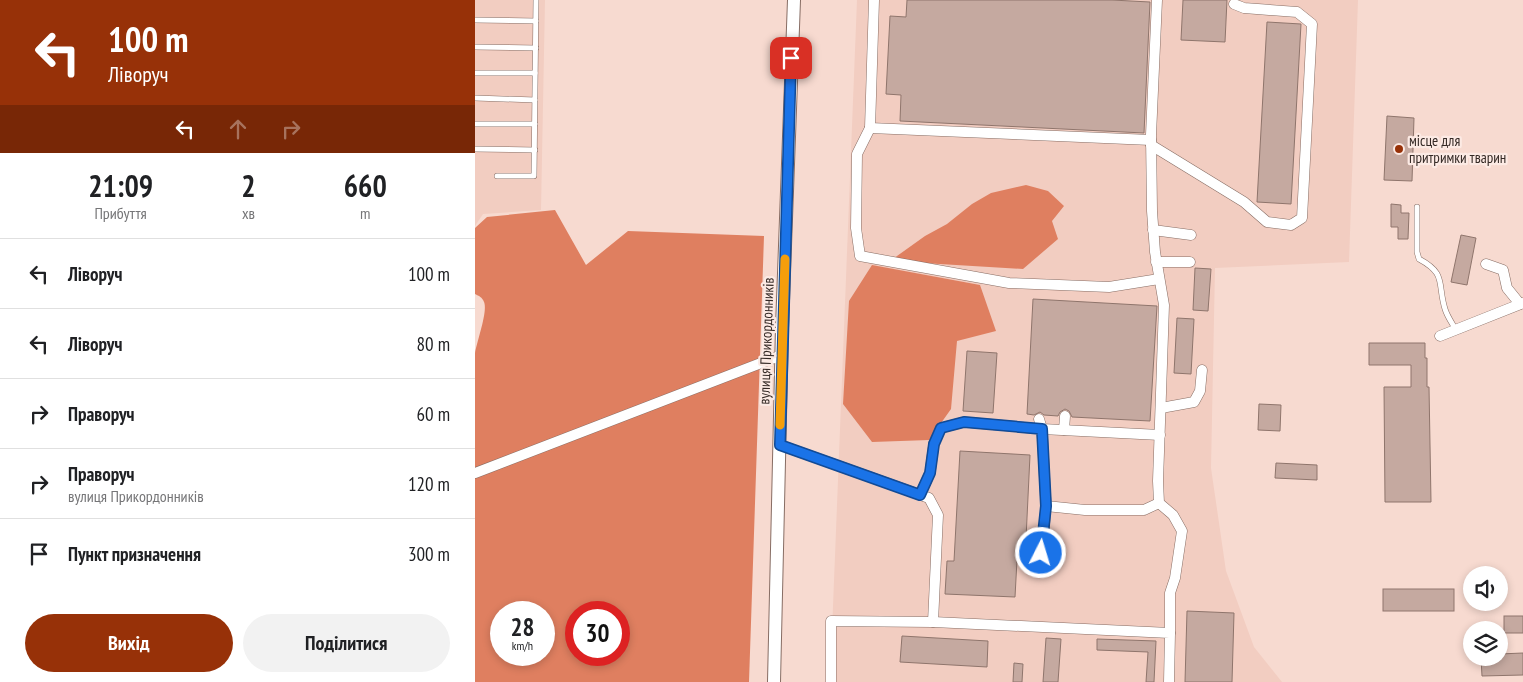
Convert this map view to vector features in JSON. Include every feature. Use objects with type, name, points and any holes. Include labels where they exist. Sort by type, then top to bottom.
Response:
[{"type":"street","name":"вулиця Прикордонників","points":[[773,682],[793,0]]},
{"type":"street","points":[[874,0],[870,128],[857,154],[856,228],[860,256],[1009,282],[1109,287],[1159,279]]},
{"type":"street","points":[[1157,0],[1151,142],[1153,230],[1156,262],[1164,305],[1158,481],[1159,503],[1173,515],[1183,531],[1175,578],[1170,593],[1169,682]]},
{"type":"street","points":[[870,128],[1151,142],[1244,202],[1267,222],[1291,225],[1302,218],[1312,24],[1297,12],[1244,8],[1234,4]]},
{"type":"street","points":[[1153,230],[1191,235]]},
{"type":"street","points":[[1156,262],[1189,262]]},
{"type":"street","points":[[1440,336],[1521,304],[1507,288],[1503,270],[1486,264]]},
{"type":"street","points":[[475,473],[782,355]]},
{"type":"street","points":[[1161,408],[1194,402],[1200,391],[1202,370]]},
{"type":"street","points":[[1064,430],[1065,416]]},
{"type":"street","points":[[920,495],[930,473],[934,444],[941,428],[964,422],[1040,424],[1064,430],[1103,427],[1160,435]]},
{"type":"street","points":[[1040,424],[1046,506],[1041,553]]},
{"type":"street","points":[[780,445],[929,498],[938,515],[933,622]]},
{"type":"street","points":[[1046,506],[1085,510],[1143,510],[1159,503]]},
{"type":"street","points":[[831,682],[831,621],[933,622],[1170,633]]},
{"type":"lane","points":[[497,176],[534,176],[536,0]]},
{"type":"lane","points":[[475,20],[536,21]]},
{"type":"lane","points":[[475,47],[536,48]]},
{"type":"lane","points":[[475,72],[535,73]]},
{"type":"lane","points":[[475,98],[535,100]]},
{"type":"lane","points":[[475,124],[535,124]]},
{"type":"lane","points":[[475,149],[535,150]]},
{"type":"lane","points":[[1417,207],[1417,252],[1419,259],[1431,265],[1438,273],[1445,310],[1456,330]]},
{"type":"shaded area","points":[[475,0],[545,0],[541,210],[483,214],[475,226]]},
{"type":"shaded area","points":[[857,0],[1358,0],[1349,262],[1215,268],[1211,468],[1226,571],[1254,647],[1282,682],[830,682]]},
{"type":"shaded area","points":[[1026,185],[1048,191],[1064,206],[1052,221],[1058,239],[1023,269],[890,261],[991,193]]},
{"type":"shaded area","points":[[555,210],[586,265],[628,231],[764,236],[749,682],[475,682],[475,353],[485,306],[482,299],[475,294],[475,228],[487,217]]},
{"type":"shaded area","points":[[872,265],[980,285],[996,331],[957,341],[951,409],[929,440],[872,442],[843,404],[849,301]]},
{"type":"building","points":[[907,0],[1112,0],[1150,2],[1144,133],[900,121],[901,95],[886,94],[890,16],[906,17]]},
{"type":"building","points":[[1183,0],[1227,0],[1225,42],[1181,40]]},
{"type":"building","points":[[1267,22],[1301,24],[1291,204],[1257,202]]},
{"type":"building","name":"місце для притримки тварин","points":[[1387,116],[1414,118],[1412,181],[1384,180]]},
{"type":"building","points":[[1391,204],[1401,205],[1401,213],[1409,213],[1408,239],[1398,239],[1398,227],[1391,227]]},
{"type":"building","points":[[1461,235],[1476,238],[1467,285],[1451,282]]},
{"type":"building","points":[[1195,268],[1211,269],[1208,311],[1193,310]]},
{"type":"building","points":[[1033,299],[1157,306],[1150,421],[1072,417],[1069,411],[1065,409],[1058,416],[1044,415],[1040,412],[1034,415],[1027,414]]},
{"type":"building","points":[[1177,318],[1194,319],[1191,374],[1174,373]]},
{"type":"building","points":[[1369,343],[1425,343],[1427,387],[1429,387],[1431,502],[1385,502],[1384,387],[1411,387],[1411,365],[1369,365]]},
{"type":"building","points":[[967,351],[997,353],[993,413],[963,411]]},
{"type":"building","points":[[1259,404],[1281,405],[1280,431],[1258,430]]},
{"type":"building","points":[[960,451],[1030,455],[1025,560],[1017,560],[1015,597],[945,594],[947,561],[954,561]]},
{"type":"building","points":[[1276,463],[1317,465],[1317,480],[1275,478]]},
{"type":"building","points":[[1383,589],[1454,589],[1454,611],[1383,611]]},
{"type":"building","points":[[1187,611],[1234,613],[1232,682],[1185,682]]},
{"type":"building","points":[[1504,616],[1523,616],[1523,633],[1508,633],[1508,621],[1504,621]]},
{"type":"building","points":[[902,636],[988,641],[987,667],[900,662]]},
{"type":"building","points":[[1046,638],[1061,639],[1058,682],[1043,682]]},
{"type":"building","points":[[1097,639],[1156,641],[1154,682],[1146,682],[1148,652],[1097,650]]},
{"type":"building","points":[[1523,653],[1523,675],[1482,676],[1481,666],[1508,666],[1508,654]]},
{"type":"building","points":[[1014,663],[1023,664],[1022,682],[1013,682]]},
{"type":"slow traffic","points":[[780,425],[785,259]]},
{"type":"place","name":"місце для притримки тварин","points":[[1399,149]]},
{"type":"route","points":[[791,58],[780,445],[920,495],[930,473],[934,444],[941,428],[964,422],[1042,429],[1046,506],[1041,553]]}]
